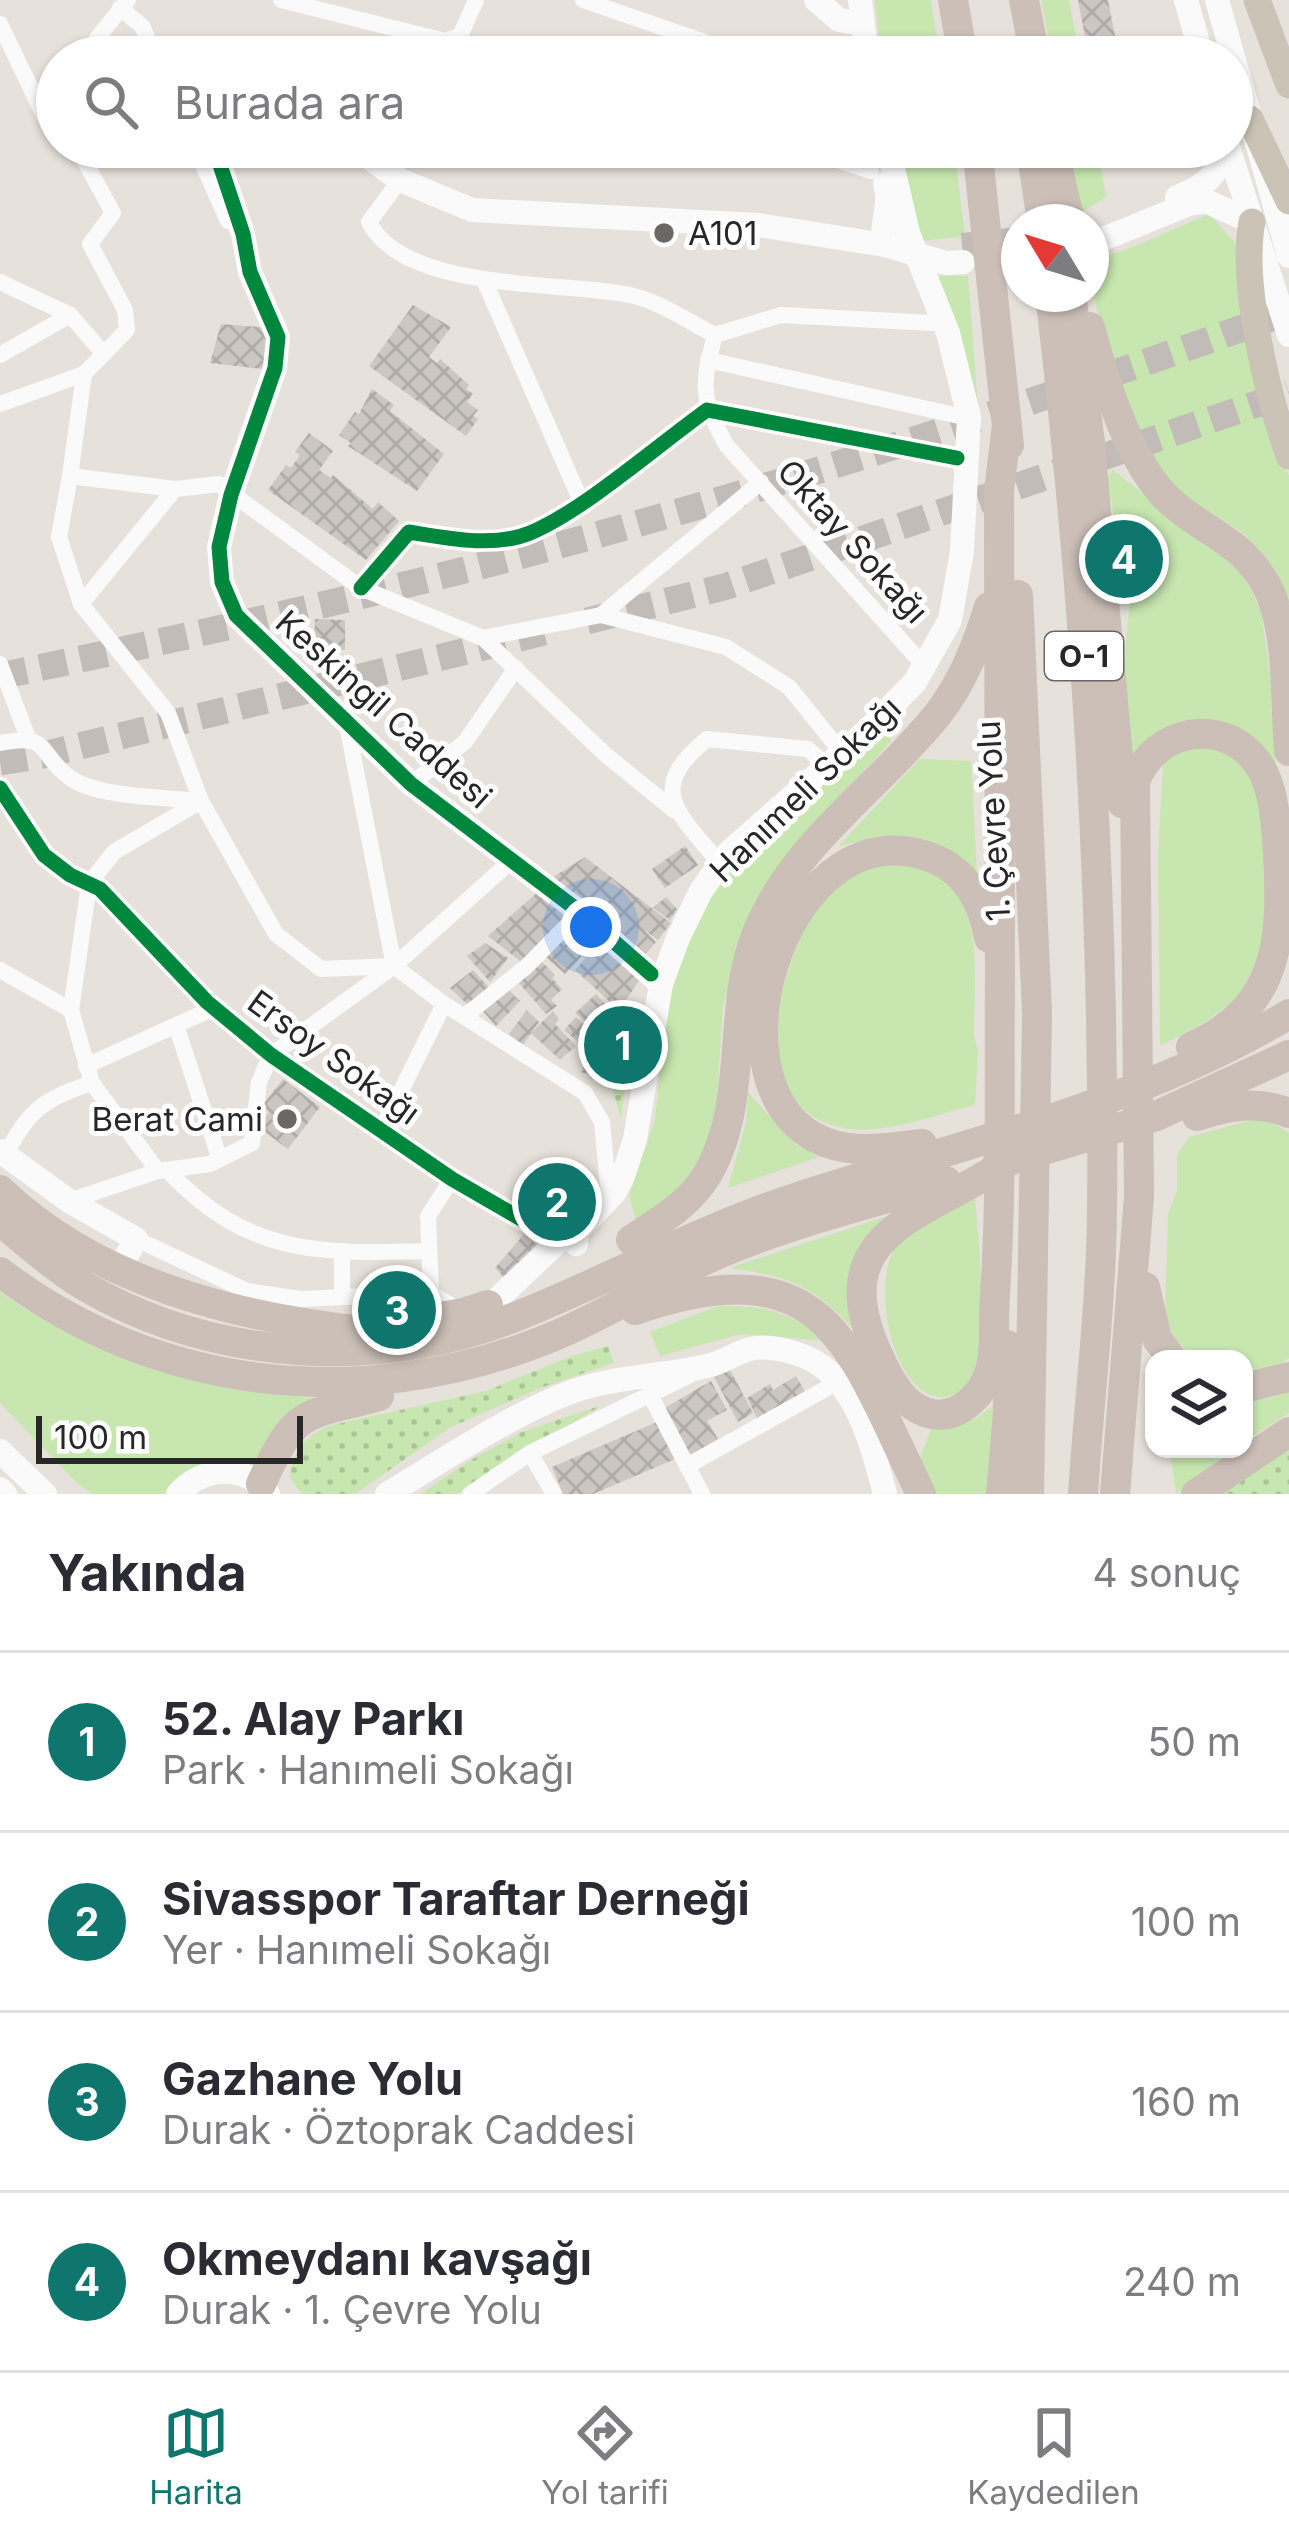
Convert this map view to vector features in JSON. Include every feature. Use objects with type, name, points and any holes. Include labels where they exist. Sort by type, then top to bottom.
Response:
[{"type":"highway","points":[[953,0],[959,36]]},
{"type":"highway","points":[[1008,0],[1014,36]]},
{"type":"highway","points":[[1024,0],[1031,36]]},
{"type":"highway","name":"1. Çevre Yolu","points":[[978,168],[1007,425],[1037,1013],[1029,1494]]},
{"type":"highway","points":[[1034,168],[1039,204]]},
{"type":"highway","points":[[1057,168],[1064,204]]},
{"type":"highway","name":"O-1","points":[[1052,312],[1078,573],[1102,1020],[1102,1218],[1083,1494]]},
{"type":"highway","points":[[1074,312],[1137,946]]},
{"type":"highway","points":[[1087,312],[1118,413],[1157,488],[1171,503],[1243,552],[1269,591],[1281,638],[1289,751]]},
{"type":"highway","points":[[1007,425],[998,490],[1001,878],[998,1033],[998,1255],[992,1353],[986,1379],[965,1406],[942,1414],[919,1410],[899,1394],[868,1333],[861,1295],[863,1275],[883,1238],[902,1220],[975,1184],[1014,1158]]},
{"type":"highway","points":[[631,1240],[693,1193],[719,1148],[728,1117],[741,982],[757,933],[778,893],[836,820],[937,715],[970,664],[998,572]]},
{"type":"highway","points":[[1125,1110],[1148,1069],[1228,1025],[1247,1008],[1271,969],[1280,914],[1267,780],[1244,747],[1210,733],[1189,733],[1168,741],[1139,769],[1133,796],[1139,1024],[1139,1197],[1147,1303],[1157,1340],[1165,1350]]},
{"type":"highway","points":[[952,1149],[925,1144],[861,1150],[837,1146],[799,1125],[772,1090],[764,1067],[764,1006],[782,946],[815,887],[843,862],[870,852],[901,849],[944,862],[975,895],[985,916],[998,1033]]},
{"type":"highway","points":[[577,1327],[725,1251],[1014,1158],[1125,1110],[1192,1067],[1289,1015]]},
{"type":"highway","points":[[0,1221],[106,1298],[200,1335],[310,1351],[399,1347],[471,1332],[514,1317],[745,1214],[952,1149],[1215,1092],[1289,1055]]},
{"type":"highway","points":[[1125,1110],[1177,1122],[1242,1105],[1289,1113]]},
{"type":"highway","points":[[58,1265],[202,1319],[298,1333],[362,1331],[478,1308],[579,1246],[631,1240],[793,1182],[862,1166],[894,1167]]},
{"type":"highway","points":[[0,1190],[37,1221],[119,1270],[184,1296],[316,1326],[362,1331]]},
{"type":"highway","points":[[1115,1494],[1139,1197]]},
{"type":"highway","points":[[998,1255],[1007,1351],[1001,1494]]},
{"type":"highway","points":[[0,1272],[80,1323],[190,1364],[308,1383],[389,1382],[435,1375]]},
{"type":"highway","points":[[264,1489],[279,1445],[319,1409],[400,1390],[577,1327],[721,1288],[747,1288],[785,1298],[820,1317],[856,1359],[921,1494]]},
{"type":"highway","points":[[1253,1386],[1289,1376]]},
{"type":"highway","points":[[1196,1494],[1289,1432]]},
{"type":"main road","points":[[816,0],[839,20],[856,12]]},
{"type":"main road","points":[[830,0],[856,12]]},
{"type":"main road","points":[[1186,0],[1196,36]]},
{"type":"main road","points":[[1217,0],[1227,36]]},
{"type":"main road","points":[[1257,0],[1289,85]]},
{"type":"main road","points":[[1253,124],[1289,201]]},
{"type":"main road","points":[[1253,129],[1289,256]]},
{"type":"main road","name":"Keskingil Caddesi","points":[[221,168],[250,272],[278,338],[275,368],[231,495],[219,547],[222,582],[236,615],[412,784],[580,912],[656,979]]},
{"type":"main road","points":[[384,168],[400,180],[472,210],[758,225],[946,262],[962,254]]},
{"type":"main road","points":[[877,168],[889,198],[881,229],[902,250]]},
{"type":"main road","name":"Hanımeli Sokağı","points":[[579,1246],[622,1158],[642,1012],[680,909],[716,858],[922,662],[940,617],[963,458],[964,417],[937,323],[902,250],[908,233],[893,168]]},
{"type":"main road","points":[[1109,222],[1204,187],[1219,168]]},
{"type":"main road","points":[[1234,168],[1289,334]]},
{"type":"main road","points":[[1109,236],[1189,203],[1206,201],[1252,222]]},
{"type":"main road","points":[[1252,222],[1247,253],[1260,347],[1289,456]]},
{"type":"main road","name":"Hanımeli Sokağı","points":[[579,1246],[577,1233],[615,1192],[634,1139],[656,979]]},
{"type":"main road","points":[[2,1153],[69,1201],[136,1239],[119,1270]]},
{"type":"main road","points":[[387,1494],[565,1394],[710,1366],[753,1348],[781,1349],[819,1364],[838,1382],[863,1426],[885,1494]]},
{"type":"main road","points":[[0,1451],[45,1494]]},
{"type":"main road","points":[[178,1494],[212,1473],[245,1473],[264,1489]]},
{"type":"street","points":[[281,0],[425,36]]},
{"type":"street","points":[[460,36],[476,0]]},
{"type":"street","points":[[583,0],[687,36]]},
{"type":"street","points":[[99,36],[124,4],[147,36]]},
{"type":"street","points":[[0,24],[36,97]]},
{"type":"street","points":[[0,404],[84,374],[127,330],[125,310],[90,244],[112,213],[88,168]]},
{"type":"street","points":[[204,168],[250,272]]},
{"type":"street","points":[[400,180],[369,222],[400,255],[484,280],[634,296],[715,335],[781,315],[937,323]]},
{"type":"street","points":[[484,280],[581,501]]},
{"type":"street","points":[[0,282],[70,315],[104,354]]},
{"type":"street","points":[[0,355],[70,315]]},
{"type":"street","points":[[707,410],[705,372],[715,335]]},
{"type":"street","points":[[708,360],[964,417]]},
{"type":"street","points":[[84,374],[59,537],[81,604],[167,713],[201,801],[276,934],[321,969],[394,966],[444,1004],[585,1093],[602,1122],[608,1186]]},
{"type":"street","points":[[361,588],[409,532],[466,541],[527,534],[707,410],[963,458]]},
{"type":"street","name":"Oktay Sokağı","points":[[707,410],[727,446],[922,662]]},
{"type":"street","points":[[70,476],[175,489],[219,484],[361,588],[484,638],[606,755],[675,811],[716,858]]},
{"type":"street","points":[[601,615],[761,482]]},
{"type":"street","points":[[81,604],[175,489]]},
{"type":"street","points":[[484,638],[601,615],[726,647],[789,686],[826,756]]},
{"type":"street","points":[[0,664],[28,737],[69,777],[90,788],[201,801]]},
{"type":"street","points":[[412,784],[464,742],[516,668]]},
{"type":"street","points":[[346,725],[394,966]]},
{"type":"street","points":[[0,743],[28,737]]},
{"type":"street","points":[[675,811],[671,787],[680,761],[707,739],[808,749],[826,756]]},
{"type":"street","name":"Ersoy Sokağı","points":[[0,788],[44,854],[100,889],[214,1008],[272,1055],[452,1179],[547,1234],[579,1246]]},
{"type":"street","points":[[201,801],[114,852],[89,884],[71,1010],[89,1074],[162,1170],[237,1229],[342,1253],[429,1251]]},
{"type":"street","points":[[69,1201],[162,1170],[211,1164],[252,1143],[259,1082],[272,1055],[394,966],[511,861]]},
{"type":"street","points":[[465,1016],[527,966],[580,912]]},
{"type":"street","points":[[0,970],[71,1010]]},
{"type":"street","points":[[382,1130],[444,1004]]},
{"type":"street","points":[[2,1153],[28,1114],[49,1097],[214,1008]]},
{"type":"street","points":[[176,1025],[219,1157]]},
{"type":"street","points":[[431,1293],[428,1216],[452,1179]]},
{"type":"street","points":[[136,1239],[248,1291],[301,1299],[431,1293],[478,1308]]},
{"type":"street","points":[[342,1253],[342,1297]]},
{"type":"street","points":[[470,1494],[530,1453],[710,1366]]},
{"type":"street","points":[[687,1466],[838,1382]]},
{"type":"street","points":[[607,1383],[620,1392],[621,1409]]},
{"type":"street","points":[[650,1395],[700,1494]]},
{"type":"street","points":[[530,1453],[554,1494]]},
{"type":"green space","points":[[875,0],[931,0],[937,36],[879,36]]},
{"type":"green space","points":[[1041,0],[1069,0],[1076,36],[1048,36]]},
{"type":"green space","points":[[903,168],[957,168],[965,236],[922,241]]},
{"type":"green space","points":[[1073,168],[1101,168],[1106,197],[1095,204],[1080,204]]},
{"type":"green space","points":[[1209,214],[1237,245],[1278,447],[1289,476],[1289,603],[1260,550],[1174,487],[1130,412],[1097,312],[1109,312],[1109,255]]},
{"type":"green space","points":[[936,276],[968,276],[980,435]]},
{"type":"green space","points":[[1113,470],[1237,567],[1252,592],[1261,611],[1272,689],[1276,775],[1242,732],[1130,760],[1123,670],[1130,601],[1126,567],[1131,566],[1129,550],[1120,550],[1107,477]]},
{"type":"green space","points":[[885,728],[891,741],[781,863],[748,918],[723,1006],[717,1099],[708,1142],[681,1194],[636,1221],[629,1195],[655,1120],[668,994],[703,901],[753,843]]},
{"type":"green space","points":[[1195,745],[1241,757],[1265,814],[1267,943],[1239,997],[1204,1023],[1160,1046],[1158,854],[1163,762]]},
{"type":"green space","points":[[920,759],[971,761],[977,873],[945,848],[912,837],[838,847]]},
{"type":"green space","points":[[886,862],[924,868],[945,880],[968,918],[975,966],[975,1105],[890,1127],[839,1127],[806,1112],[787,1086],[778,1053],[779,1015],[800,940],[817,907],[840,878]]},
{"type":"green space","points":[[636,1005],[621,1119],[609,1078],[619,1010],[629,1012]]},
{"type":"green space","points":[[748,1092],[795,1144],[819,1157],[728,1188],[746,1122]]},
{"type":"green space","points":[[1252,1120],[1275,1124],[1289,1133],[1289,1358],[1278,1366],[1253,1370],[1253,1350],[1186,1350],[1173,1336],[1165,1315],[1168,1214],[1177,1191],[1177,1154],[1189,1137]]},
{"type":"green space","points":[[975,1196],[982,1310],[977,1370],[961,1391],[933,1396],[915,1384],[891,1338],[886,1280],[891,1255],[910,1230]]},
{"type":"green space","points":[[887,1216],[867,1241],[862,1338],[804,1288],[729,1268]]},
{"type":"green space","points":[[0,1292],[74,1336],[153,1368],[235,1388],[321,1398],[270,1465],[243,1459],[223,1462],[172,1494],[92,1494],[0,1403]]},
{"type":"green space","points":[[718,1306],[776,1312],[827,1341],[741,1334],[660,1356],[650,1332]]},
{"type":"green space","points":[[608,1346],[614,1363],[543,1387],[451,1427],[355,1494],[302,1494],[290,1478],[301,1446],[328,1426],[486,1391]]},
{"type":"green space","points":[[1289,1390],[1289,1413],[1253,1436],[1253,1400]]},
{"type":"green space","points":[[996,1404],[988,1494],[934,1494],[919,1460],[933,1425],[973,1420]]},
{"type":"green space","points":[[602,1405],[457,1494],[421,1494],[522,1432]]},
{"type":"green space","points":[[1289,1448],[1289,1494],[1220,1494]]},
{"type":"green space","points":[[1171,1458],[1222,1458],[1176,1494]]},
{"type":"building","points":[[1078,0],[1108,0],[1115,36],[1085,36]]},
{"type":"building","points":[[413,305],[451,327],[429,357],[437,363],[440,359],[469,385],[466,389],[473,394],[467,402],[478,410],[473,416],[478,419],[466,436],[369,366]]},
{"type":"building","points":[[221,324],[270,328],[262,369],[210,363]]},
{"type":"building","points":[[372,389],[394,405],[390,411],[444,454],[417,491],[348,446],[351,443],[339,435],[355,412],[359,414]]},
{"type":"building","points":[[309,433],[333,451],[319,470],[333,475],[373,509],[378,502],[399,521],[366,560],[268,490],[286,465],[291,468],[300,455],[295,452]]},
{"type":"building","points":[[315,619],[345,620],[345,650],[314,650]]},
{"type":"building","points":[[685,846],[698,865],[665,888],[652,869]]},
{"type":"building","points":[[585,857],[671,923],[658,940],[643,929],[656,942],[645,955],[550,879]]},
{"type":"building","points":[[540,890],[573,915],[524,964],[488,936]]},
{"type":"building","points":[[666,897],[677,909],[670,920],[653,908]]},
{"type":"building","points":[[581,922],[643,975],[619,1010],[575,970],[585,959],[582,956],[565,974],[546,957]]},
{"type":"building","points":[[485,943],[508,958],[490,982],[467,956]]},
{"type":"building","points":[[541,961],[562,989],[551,1000],[557,1006],[546,1014],[519,983]]},
{"type":"building","points":[[473,970],[492,991],[471,1008],[450,988]]},
{"type":"building","points":[[506,988],[520,1001],[496,1026],[480,1008]]},
{"type":"building","points":[[596,994],[613,1012],[595,1031],[575,1013]]},
{"type":"building","points":[[527,1010],[539,1022],[523,1045],[509,1034]]},
{"type":"building","points":[[553,1011],[559,1019],[555,1024],[576,1046],[560,1060],[531,1033]]},
{"type":"building","points":[[576,1017],[604,1040],[590,1052],[564,1030]]},
{"type":"building","points":[[590,1052],[610,1053],[606,1080],[581,1072]]},
{"type":"building","name":"Berat Cami","points":[[283,1079],[320,1107],[288,1149],[258,1127],[269,1112],[262,1106]]},
{"type":"building","points":[[558,1182],[573,1187],[555,1225],[540,1217]]},
{"type":"building","points":[[524,1234],[537,1245],[504,1278],[495,1268]]},
{"type":"building","points":[[729,1368],[753,1413],[738,1422],[714,1377]]},
{"type":"building","points":[[796,1376],[807,1395],[759,1422],[747,1398]]},
{"type":"building","points":[[711,1381],[727,1410],[707,1421],[718,1439],[690,1455],[663,1409]]},
{"type":"building","points":[[657,1422],[675,1459],[593,1494],[563,1494],[552,1467]]},
{"type":"tunnel","points":[[962,245],[1001,241]]},
{"type":"tunnel","points":[[0,676],[332,602],[661,517],[969,422],[1274,317]]},
{"type":"tunnel","points":[[587,621],[724,587],[1289,393]]},
{"type":"tunnel","points":[[0,762],[544,632]]},
{"type":"cycle path","points":[[221,168],[250,272],[278,337],[275,368],[231,495],[219,547],[222,582],[236,615],[411,784],[580,912],[651,974]]},
{"type":"cycle path","points":[[361,588],[409,532],[501,540],[551,523],[707,410],[957,458]]},
{"type":"cycle path","points":[[0,788],[44,855],[70,875],[100,889],[207,1002],[271,1055],[452,1179],[562,1238]]},
{"type":"place","name":"A101","points":[[664,233]]},
{"type":"place","name":"Okmeydanı kavşağı","points":[[1124,559]]},
{"type":"place","name":"52. Alay Parkı","points":[[623,1045]]},
{"type":"place","name":"Berat Cami","points":[[287,1119]]},
{"type":"place","name":"Sivasspor Taraftar Derneği","points":[[557,1202]]},
{"type":"place","name":"Gazhane Yolu","points":[[397,1310]]}]
